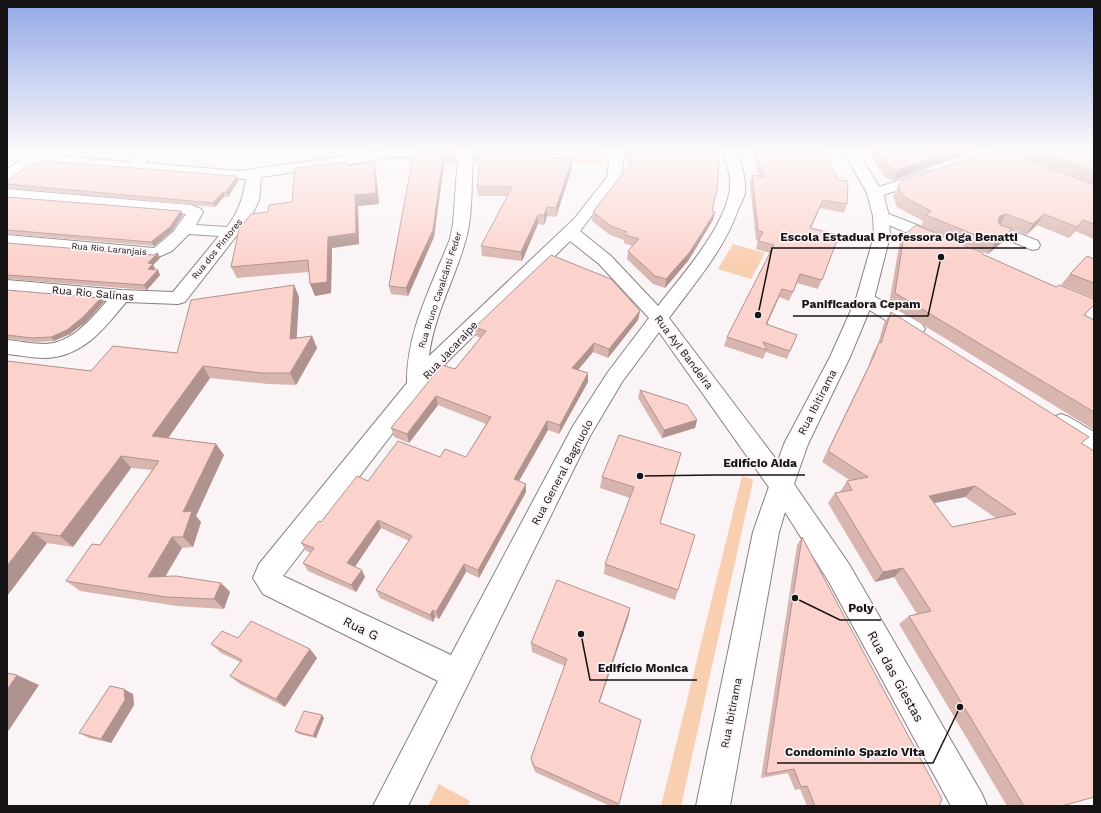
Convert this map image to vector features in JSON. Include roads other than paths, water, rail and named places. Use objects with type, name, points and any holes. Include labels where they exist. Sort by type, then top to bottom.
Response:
[{"type":"main road","name":"Rua dos Pintores","points":[[178,297],[232,232],[248,209],[252,187]]},
{"type":"main road","name":"Rua Bruno Cavalcânti Feder","points":[[418,384],[416,372],[421,346],[458,239],[461,224],[463,187]]},
{"type":"main road","name":"Rua Jacaraípe","points":[[268,578],[269,573],[381,433],[440,356],[580,222],[607,187]]},
{"type":"main road","name":"Rua General Bagnuolo","points":[[390,806],[581,432],[615,377],[708,253],[727,219],[737,193],[737,187]]},
{"type":"main road","name":"Rua Ibitirama","points":[[712,806],[766,532],[796,444],[840,357],[866,299],[882,236],[881,216],[875,193],[871,187]]},
{"type":"main road","points":[[875,193],[893,187]]},
{"type":"main road","name":"Rua Rio Laranjais","points":[[7,194],[194,211],[195,214],[184,229],[165,249],[156,253],[7,240]]},
{"type":"main road","points":[[881,216],[957,247]]},
{"type":"main road","points":[[184,229],[232,232]]},
{"type":"main road","points":[[1000,231],[1032,245]]},
{"type":"main road","name":"Rua Ayl Bandeira","points":[[570,232],[605,260],[660,319],[782,486]]},
{"type":"main road","name":"Rua Rio Salinas","points":[[7,286],[121,296],[178,297]]},
{"type":"main road","points":[[7,347],[44,351],[55,350],[75,344],[90,332],[121,296]]},
{"type":"main road","points":[[866,299],[929,338]]},
{"type":"main road","points":[[1048,414],[1094,444]]},
{"type":"main road","name":"Rua das Giestas","points":[[782,486],[839,573],[970,806]]},
{"type":"main road","name":"Rua G","points":[[268,578],[273,585],[457,674]]},
{"type":"place","name":"Panificadora Cepam","points":[[941,257]]},
{"type":"place","name":"Escola Estadual Professora Olga Benatti","points":[[758,315]]},
{"type":"place","name":"Edifício Aida","points":[[640,476]]},
{"type":"place","name":"Poly","points":[[795,598]]},
{"type":"place","name":"Edifício Monica","points":[[581,634]]},
{"type":"place","name":"Condomínio Spazio Vita","points":[[960,707]]}]
